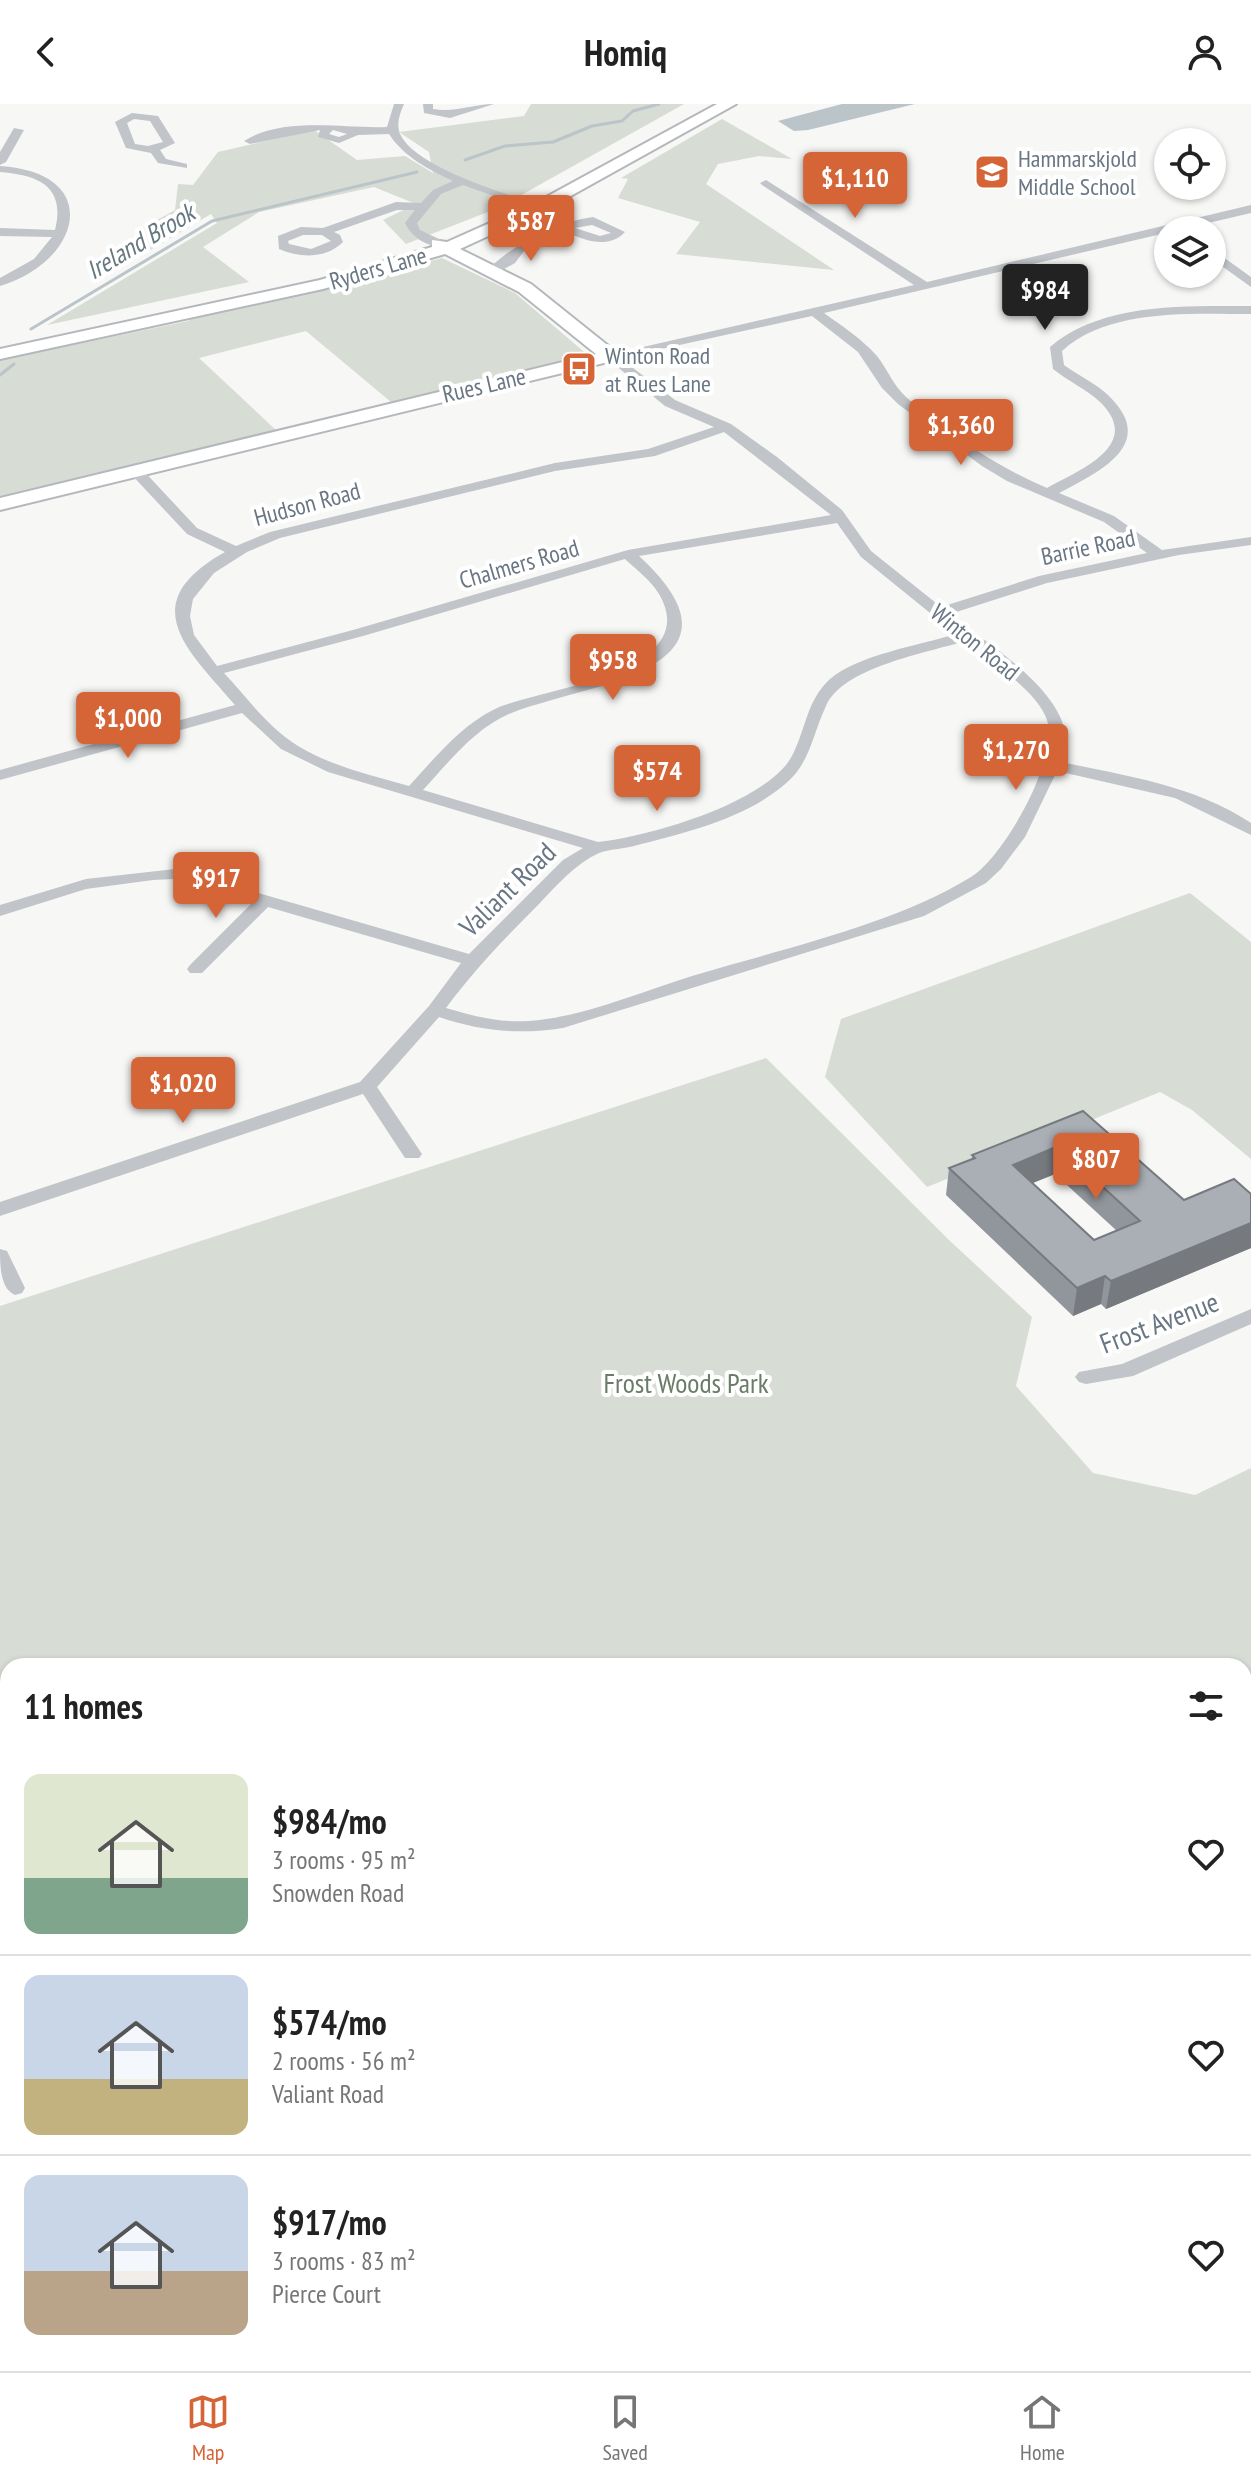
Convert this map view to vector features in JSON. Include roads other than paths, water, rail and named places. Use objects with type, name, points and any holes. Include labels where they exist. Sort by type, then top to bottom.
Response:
[{"type":"main road","name":"Ryders Lane","points":[[0,346],[291,284],[442,246],[709,104]]},
{"type":"main road","name":"Ryders Lane","points":[[0,354],[323,284],[442,246],[543,205],[728,104]]},
{"type":"main road","name":"Winton Road","points":[[442,246],[525,288],[610,356]]},
{"type":"main road","name":"Rues Lane","points":[[0,504],[610,356]]},
{"type":"street","points":[[145,116],[143,111],[152,104]]},
{"type":"street","points":[[387,104],[427,105],[428,111],[443,115],[489,104]]},
{"type":"street","points":[[398,104],[393,116],[394,130],[403,145],[462,181],[523,203]]},
{"type":"street","points":[[132,116],[145,116],[154,119],[169,141],[167,145],[154,149],[130,146],[121,122],[132,116]]},
{"type":"street","points":[[250,141],[302,129],[343,128],[354,132],[394,130]]},
{"type":"street","points":[[0,162],[18,130]]},
{"type":"street","points":[[154,149],[162,161],[183,166]]},
{"type":"street","points":[[0,169],[35,175],[52,185],[64,211],[60,234],[41,260],[0,282]]},
{"type":"street","points":[[442,246],[411,227],[411,223],[437,192],[462,181]]},
{"type":"street","points":[[766,183],[925,286]]},
{"type":"street","points":[[324,232],[396,206],[422,207]]},
{"type":"street","name":"Rues Lane","points":[[1224,216],[1251,209]]},
{"type":"street","points":[[493,270],[511,260],[520,248],[564,228]]},
{"type":"street","points":[[0,232],[60,234]]},
{"type":"street","name":"Rues Lane","points":[[610,356],[1154,234]]},
{"type":"street","points":[[1226,263],[1248,278]]},
{"type":"street","points":[[1048,493],[1112,454],[1122,442],[1124,427],[1119,414],[1106,400],[1058,366],[1055,350],[1062,341],[1094,327],[1154,313],[1251,310]]},
{"type":"street","points":[[815,312],[863,349],[874,361],[887,385],[903,401],[987,463],[1109,519],[1159,555]]},
{"type":"street","name":"Winton Road","points":[[435,1010],[496,1027],[525,1029],[563,1022],[918,912],[961,891],[995,865],[1017,837],[1051,765],[1059,738],[1050,709],[1036,691],[866,554],[841,518],[772,460],[726,427],[670,403],[610,356]]},
{"type":"street","name":"Hudson Road","points":[[597,847],[295,754],[266,731],[186,635],[184,607],[200,579],[236,552],[291,531],[555,467],[650,453],[726,427]]},
{"type":"street","points":[[135,470],[192,531],[236,552]]},
{"type":"street","name":"Chalmers Road","points":[[214,671],[487,597],[628,554],[841,518]]},
{"type":"street","name":"Barrie Road","points":[[939,613],[1044,579],[1159,555],[1251,541]]},
{"type":"street","points":[[412,792],[472,730],[491,717],[526,702],[611,681],[646,663],[662,649],[674,625],[670,601],[628,554]]},
{"type":"street","name":"Valiant Road","points":[[367,1086],[435,1010],[472,961],[558,873],[597,847],[632,842],[736,808],[779,781],[800,758],[819,702],[837,681],[879,662],[967,636]]},
{"type":"street","points":[[0,775],[245,707]]},
{"type":"street","points":[[1051,765],[1180,793],[1222,810],[1251,830]]},
{"type":"street","points":[[0,911],[93,882],[175,874],[472,961]]},
{"type":"street","points":[[196,969],[266,899]]},
{"type":"street","points":[[0,1209],[367,1086],[412,1154]]},
{"type":"street","points":[[0,1256],[15,1288]]},
{"type":"street","name":"Frost Avenue","points":[[1086,1377],[1126,1371],[1251,1316]]},
{"type":"waterway","name":"Ireland Brook","points":[[465,160],[505,146],[553,142],[592,126],[622,121],[633,111],[659,104]]},
{"type":"waterway","name":"Ireland Brook","points":[[31,329],[212,221],[417,172]]},
{"type":"waterway","name":"Ireland Brook","points":[[0,375],[14,364]]},
{"type":"place","name":"Hammarskjold Middle School","points":[[992,172]]},
{"type":"place","name":"Winton Road at Rues Lane","points":[[579,369]]},
{"type":"park label","name":"Frost Woods Park","points":[[686,1382]]}]
